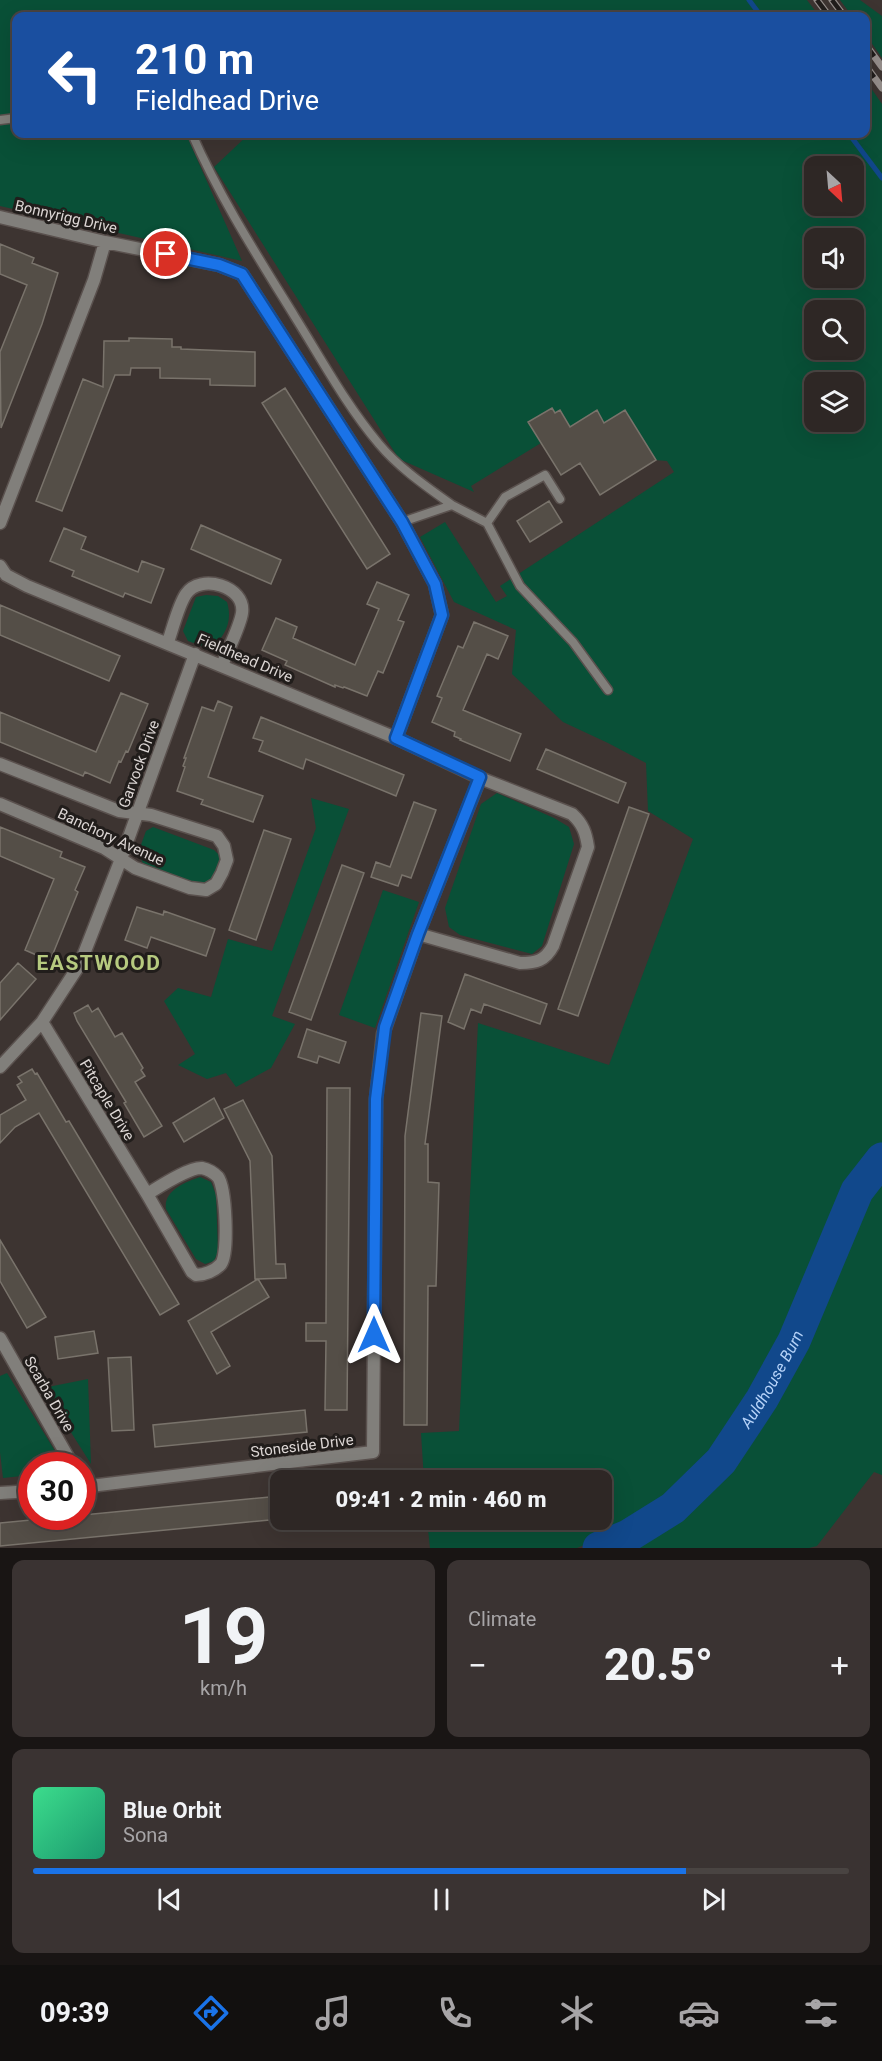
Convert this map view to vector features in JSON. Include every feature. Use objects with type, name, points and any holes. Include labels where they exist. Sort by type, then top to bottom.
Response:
[{"type":"street","name":"Bonnyrigg Drive","points":[[0,217],[105,242],[219,265],[242,274],[402,522],[435,584],[442,615],[396,738]]},
{"type":"street","points":[[0,523],[94,280],[105,242]]},
{"type":"street","name":"Fieldhead Drive","points":[[0,566],[6,575],[27,585],[396,738],[480,777],[572,814],[582,823],[587,836],[588,848],[547,958],[535,963],[520,963],[418,934]]},
{"type":"street","points":[[168,642],[187,594],[195,585],[208,583],[224,586],[233,592],[240,602],[242,612],[222,666]]},
{"type":"street","name":"Garvock Drive","points":[[0,1067],[42,1022],[80,964],[121,859],[195,654]]},
{"type":"street","name":"Banchory Avenue","points":[[0,764],[119,811],[151,815],[217,836],[224,846],[227,860],[216,884],[206,890],[190,888],[135,868],[104,848],[0,804]]},
{"type":"street","name":"Stoneside Drive","points":[[96,1484],[373,1452],[376,1099],[379,1064],[385,1027],[418,934],[480,777]]},
{"type":"street","name":"Pitcaple Drive","points":[[42,1022],[192,1272],[202,1275],[220,1264],[225,1256],[226,1239],[222,1188],[219,1178],[201,1168],[193,1169],[147,1194]]},
{"type":"street","name":"Scarba Drive","points":[[0,1338],[65,1452]]},
{"type":"street","points":[[0,1493],[18,1492]]},
{"type":"lane","points":[[194,138],[208,171],[241,230],[339,388],[379,444],[418,480],[452,505],[487,523],[520,586],[573,642],[608,690]]},
{"type":"lane","points":[[487,523],[505,497],[545,475],[560,499]]},
{"type":"lane","points":[[402,522],[452,505]]},
{"type":"green space","points":[[0,0],[807,0],[816,12],[390,12],[389,10],[385,12],[12,12],[12,138],[188,138],[242,261],[0,206]]},
{"type":"green space","points":[[840,0],[860,0],[882,16],[882,58],[870,41],[870,12],[849,12]]},
{"type":"green space","points":[[870,87],[882,104],[882,1151],[851,1191],[794,1321],[734,1426],[676,1491],[614,1533],[577,1548],[430,1548],[428,1530],[612,1530],[612,1470],[423,1470],[421,1433],[459,1431],[478,1023],[609,1065],[693,839],[648,811],[646,763],[563,722],[512,674],[516,630],[454,602],[420,537],[445,522],[496,602],[507,596],[500,586],[674,472],[667,461],[656,460],[625,410],[604,423],[596,411],[570,427],[560,411],[555,413],[551,408],[528,422],[541,443],[471,486],[474,492],[399,459],[214,167],[245,138],[870,138]]},
{"type":"green space","points":[[218,596],[227,602],[229,609],[227,628],[211,649],[188,641],[183,631],[196,597]]},
{"type":"green space","points":[[497,793],[569,827],[574,844],[542,946],[532,954],[460,935],[449,927],[445,908],[481,804]]},
{"type":"green space","points":[[311,798],[349,809],[272,1016],[295,1024],[271,1068],[236,1087],[226,1073],[207,1079],[178,1065],[195,1054],[164,1001],[178,988],[211,997],[228,939],[272,951],[316,828]]},
{"type":"green space","points":[[153,827],[214,850],[222,858],[214,878],[204,883],[188,881],[143,863],[138,853],[146,831]]},
{"type":"green space","points":[[383,890],[419,902],[375,1028],[339,1015]]},
{"type":"green space","points":[[882,1176],[882,1475],[874,1472],[817,1546],[809,1548],[639,1548],[678,1522],[799,1344],[865,1198]]},
{"type":"green space","points":[[200,1177],[211,1182],[216,1195],[218,1252],[214,1261],[205,1264],[196,1259],[166,1209],[171,1192]]},
{"type":"green space","points":[[7,1373],[55,1451],[18,1452],[18,1476],[3,1478],[0,1452],[0,1376]]},
{"type":"green space","points":[[88,1379],[91,1452],[83,1452],[43,1388]]},
{"type":"building","points":[[0,244],[34,258],[32,263],[58,273],[42,324],[1,428],[0,352],[27,285],[0,274]]},
{"type":"building","points":[[129,338],[172,339],[172,347],[181,347],[181,349],[255,352],[255,386],[210,385],[210,379],[160,378],[160,368],[131,368],[130,375],[115,375],[62,511],[36,501],[83,379],[103,387],[104,341],[129,341]]},
{"type":"building","points":[[285,388],[390,554],[367,569],[262,403]]},
{"type":"building","points":[[552,408],[555,413],[560,410],[570,427],[597,410],[604,423],[625,410],[656,460],[600,495],[580,463],[561,475],[528,422]]},
{"type":"building","points":[[549,501],[562,522],[530,542],[517,521]]},
{"type":"building","points":[[201,525],[281,560],[271,584],[191,549]]},
{"type":"building","points":[[64,528],[86,537],[81,549],[138,572],[142,561],[164,569],[151,603],[125,593],[123,597],[72,576],[74,571],[50,561]]},
{"type":"building","points":[[377,582],[409,595],[398,620],[404,622],[383,673],[378,671],[367,696],[344,687],[335,685],[335,687],[285,665],[287,661],[262,650],[276,618],[297,627],[293,638],[355,665],[379,609],[367,604]]},
{"type":"building","points":[[0,605],[120,656],[109,681],[0,635]]},
{"type":"building","points":[[474,622],[508,636],[498,659],[487,654],[463,710],[521,734],[510,761],[460,740],[454,736],[455,732],[432,722],[442,698],[437,696],[458,646],[463,648]]},
{"type":"building","points":[[121,693],[148,704],[128,752],[126,751],[121,762],[119,761],[110,783],[85,772],[83,776],[0,742],[0,712],[96,752]]},
{"type":"building","points":[[218,701],[232,707],[208,777],[263,796],[253,822],[201,804],[203,800],[177,791],[185,767],[183,766],[186,758],[184,758],[202,707],[214,711]]},
{"type":"building","points":[[261,717],[404,775],[396,796],[306,759],[303,769],[259,751],[263,741],[253,738]]},
{"type":"building","points":[[546,749],[626,783],[618,803],[537,769]]},
{"type":"building","points":[[414,802],[436,810],[411,878],[402,875],[398,886],[371,877],[376,862],[390,867]]},
{"type":"building","points":[[629,807],[649,814],[578,1016],[558,1009]]},
{"type":"building","points":[[0,827],[62,852],[60,857],[85,867],[75,890],[78,892],[50,961],[25,950],[54,879],[0,856]]},
{"type":"building","points":[[264,830],[291,839],[256,940],[229,930]]},
{"type":"building","points":[[342,865],[364,873],[311,1020],[289,1012]]},
{"type":"building","points":[[137,907],[163,915],[164,911],[215,929],[206,956],[151,937],[147,948],[125,940]]},
{"type":"building","points":[[18,963],[36,979],[0,1020],[0,983]]},
{"type":"building","points":[[465,974],[547,1004],[540,1024],[484,1004],[481,1013],[471,1009],[464,1029],[448,1022]]},
{"type":"building","points":[[88,1005],[92,1012],[98,1008],[115,1037],[122,1033],[143,1068],[141,1070],[145,1076],[135,1082],[162,1126],[144,1137],[124,1103],[126,1102],[77,1021],[74,1013]]},
{"type":"building","points":[[421,1013],[442,1016],[425,1144],[428,1144],[428,1182],[439,1183],[436,1286],[428,1286],[427,1425],[404,1425],[405,1136]]},
{"type":"building","points":[[307,1029],[346,1042],[339,1063],[319,1056],[317,1063],[298,1057]]},
{"type":"building","points":[[32,1069],[35,1074],[37,1073],[66,1122],[69,1121],[179,1304],[160,1315],[39,1113],[15,1127],[0,1143],[0,1115],[26,1100],[17,1085],[22,1082],[18,1077]]},
{"type":"building","points":[[327,1088],[350,1088],[347,1410],[325,1410],[326,1341],[306,1341],[306,1323],[326,1323]]},
{"type":"building","points":[[214,1098],[224,1118],[184,1142],[173,1123]]},
{"type":"building","points":[[243,1100],[272,1156],[276,1264],[285,1264],[286,1278],[255,1279],[250,1161],[224,1109]]},
{"type":"building","points":[[0,1240],[46,1317],[27,1328],[0,1281]]},
{"type":"building","points":[[258,1279],[269,1297],[211,1332],[230,1366],[217,1374],[188,1321]]},
{"type":"building","points":[[94,1331],[98,1353],[58,1359],[55,1337]]},
{"type":"building","points":[[131,1357],[134,1430],[112,1431],[108,1358]]},
{"type":"building","points":[[305,1410],[307,1432],[155,1447],[153,1425]]},
{"type":"building","points":[[270,1497],[270,1520],[0,1546],[0,1523],[18,1521],[18,1530],[96,1530],[96,1514]]},
{"type":"waterway","points":[[749,0],[758,12]]},
{"type":"waterway","points":[[852,138],[882,178]]},
{"type":"waterway","name":"Auldhouse Burn","points":[[599,1548],[628,1536],[673,1508],[721,1461],[762,1399],[794,1341],[857,1191],[882,1159]]},
{"type":"railway","points":[[817,0],[826,12]]},
{"type":"railway","points":[[832,0],[841,12]]},
{"type":"railway","points":[[870,50],[882,67]]},
{"type":"railway","points":[[870,72],[882,88]]},
{"type":"district","name":"EASTWOOD","points":[[99,963]]},
{"type":"route","points":[[166,254],[219,265],[242,274],[402,522],[435,584],[442,615],[396,738],[480,777],[418,934],[385,1027],[376,1099],[374,1335]]}]
